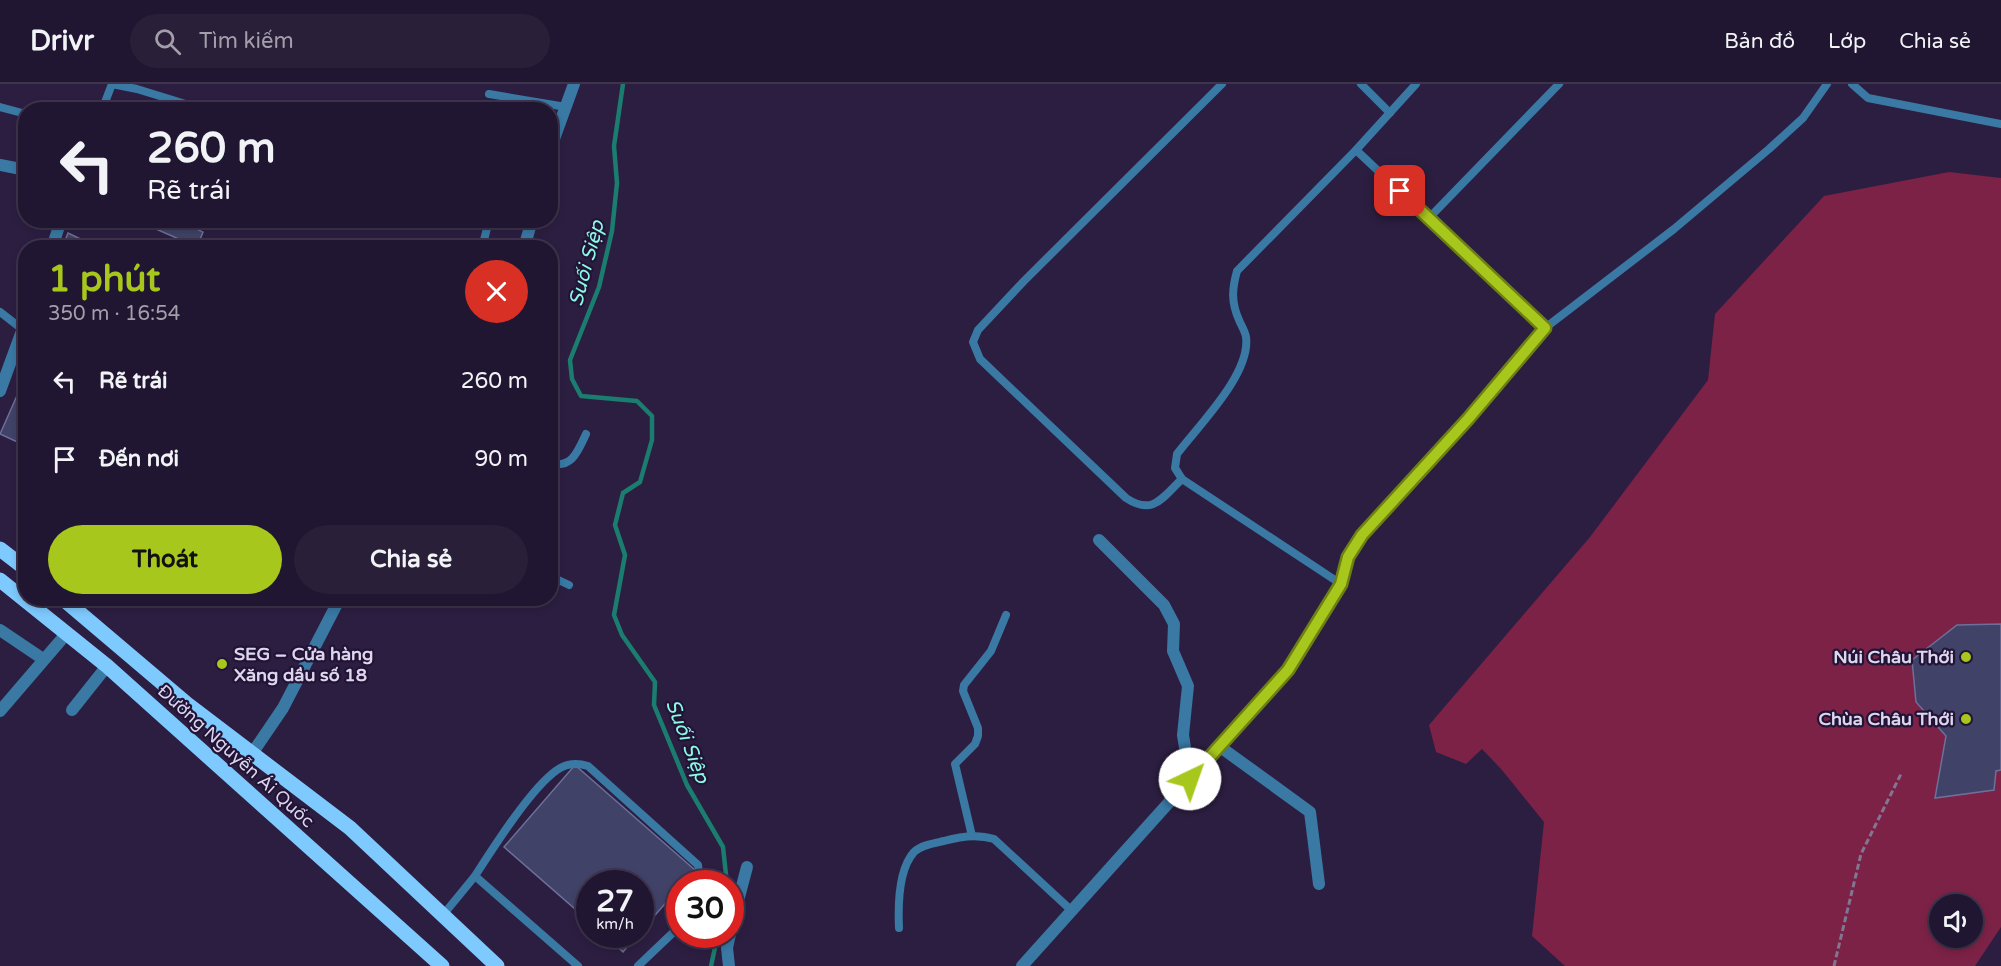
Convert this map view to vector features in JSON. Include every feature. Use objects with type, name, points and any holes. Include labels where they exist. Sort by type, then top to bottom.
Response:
[{"type":"main road","points":[[0,549],[18,563]]},
{"type":"main road","name":"Đường Nguyễn Ái Quốc","points":[[0,580],[18,594]]},
{"type":"main road","name":"Đường Nguyễn Ái Quốc","points":[[32,606],[107,666],[442,966]]},
{"type":"main road","name":"Đường Nguyễn Ái Quốc","points":[[71,606],[187,704],[350,828],[497,966]]},
{"type":"street","points":[[558,128],[574,84]]},
{"type":"street","points":[[0,165],[18,168]]},
{"type":"street","points":[[0,391],[18,341]]},
{"type":"street","points":[[1099,540],[1164,604],[1174,624],[1173,651],[1188,686],[1183,735],[1190,779]]},
{"type":"street","points":[[1022,966],[1288,670],[1341,584],[1344,570]]},
{"type":"street","points":[[253,752],[283,708],[336,606]]},
{"type":"street","points":[[0,630],[43,659]]},
{"type":"street","points":[[0,711],[66,633]]},
{"type":"street","points":[[72,710],[107,666]]},
{"type":"street","points":[[1219,746],[1310,812],[1319,884]]},
{"type":"street","points":[[744,879],[747,867]]},
{"type":"street","points":[[727,948],[729,966]]},
{"type":"lane","points":[[105,102],[112,84],[179,102]]},
{"type":"lane","points":[[1182,479],[1153,506],[1139,507],[1126,498],[980,359],[973,342],[978,330],[1024,281],[1222,84]]},
{"type":"lane","points":[[1361,84],[1390,113]]},
{"type":"lane","points":[[1341,584],[1182,479],[1175,468],[1177,454],[1231,384],[1244,360],[1246,336],[1234,309],[1232,291],[1237,271],[1356,150],[1416,84]]},
{"type":"lane","points":[[1430,218],[1559,84]]},
{"type":"lane","points":[[1344,570],[1348,557],[1362,535],[1468,419],[1545,328],[1674,229],[1769,149],[1803,118],[1827,84]]},
{"type":"lane","points":[[1852,84],[1868,98],[2001,124]]},
{"type":"lane","points":[[489,94],[536,102]]},
{"type":"lane","points":[[0,106],[18,112]]},
{"type":"lane","points":[[558,106],[566,107]]},
{"type":"lane","points":[[1356,150],[1545,328]]},
{"type":"lane","points":[[484,240],[487,228]]},
{"type":"lane","points":[[0,312],[18,321]]},
{"type":"lane","points":[[558,466],[568,464],[577,454],[586,434]]},
{"type":"lane","points":[[558,580],[569,585]]},
{"type":"lane","points":[[972,836],[955,764],[975,744],[978,728],[963,691],[964,685],[991,651],[1006,615]]},
{"type":"lane","points":[[442,916],[476,876],[526,803],[557,770],[578,763],[588,766],[698,865],[699,870]]},
{"type":"lane","points":[[899,928],[898,904],[908,864],[914,853],[931,844],[972,836],[983,835],[1003,844],[1072,911]]},
{"type":"lane","points":[[476,876],[578,966]]},
{"type":"lane","points":[[638,966],[666,939]]},
{"type":"path","points":[[1834,966],[1861,854],[1901,774]]},
{"type":"shaded area","points":[[1949,172],[2001,178],[2001,927],[1975,966],[1565,966],[1532,936],[1544,822],[1482,749],[1466,764],[1436,752],[1429,725],[1590,537],[1708,380],[1715,314],[1824,196]]},
{"type":"building","points":[[195,228],[203,232],[200,240],[181,240],[156,229]]},
{"type":"building","points":[[68,233],[82,240],[65,240]]},
{"type":"building","points":[[18,393],[18,442],[0,434]]},
{"type":"building","name":"Chùa Châu Thới","points":[[2001,624],[2001,770],[1996,771],[1994,790],[1935,798],[1946,736],[1916,702],[1912,660],[1957,625]]},
{"type":"building","points":[[575,765],[695,870],[666,870],[666,903],[654,916],[654,870],[576,870],[576,910],[504,847]]},
{"type":"waterway","name":"Suối Siệp","points":[[623,84],[614,146],[617,183],[612,231],[599,287],[570,360],[572,379],[581,396],[637,401],[652,416],[652,440],[640,482],[623,493],[615,525],[625,555],[614,615],[622,635],[655,682],[654,705],[687,785],[723,847],[725,870]]},
{"type":"waterway","name":"Suối Siệp","points":[[711,966],[715,948]]},
{"type":"place","name":"Núi Châu Thới","points":[[1966,657]]},
{"type":"place","name":"SEG – Cửa hàng Xăng dầu số 18","points":[[222,664]]},
{"type":"place","name":"Chùa Châu Thới","points":[[1966,719]]},
{"type":"route","points":[[1190,779],[1288,670],[1341,584],[1348,557],[1362,535],[1468,419],[1545,328],[1400,191]]}]
